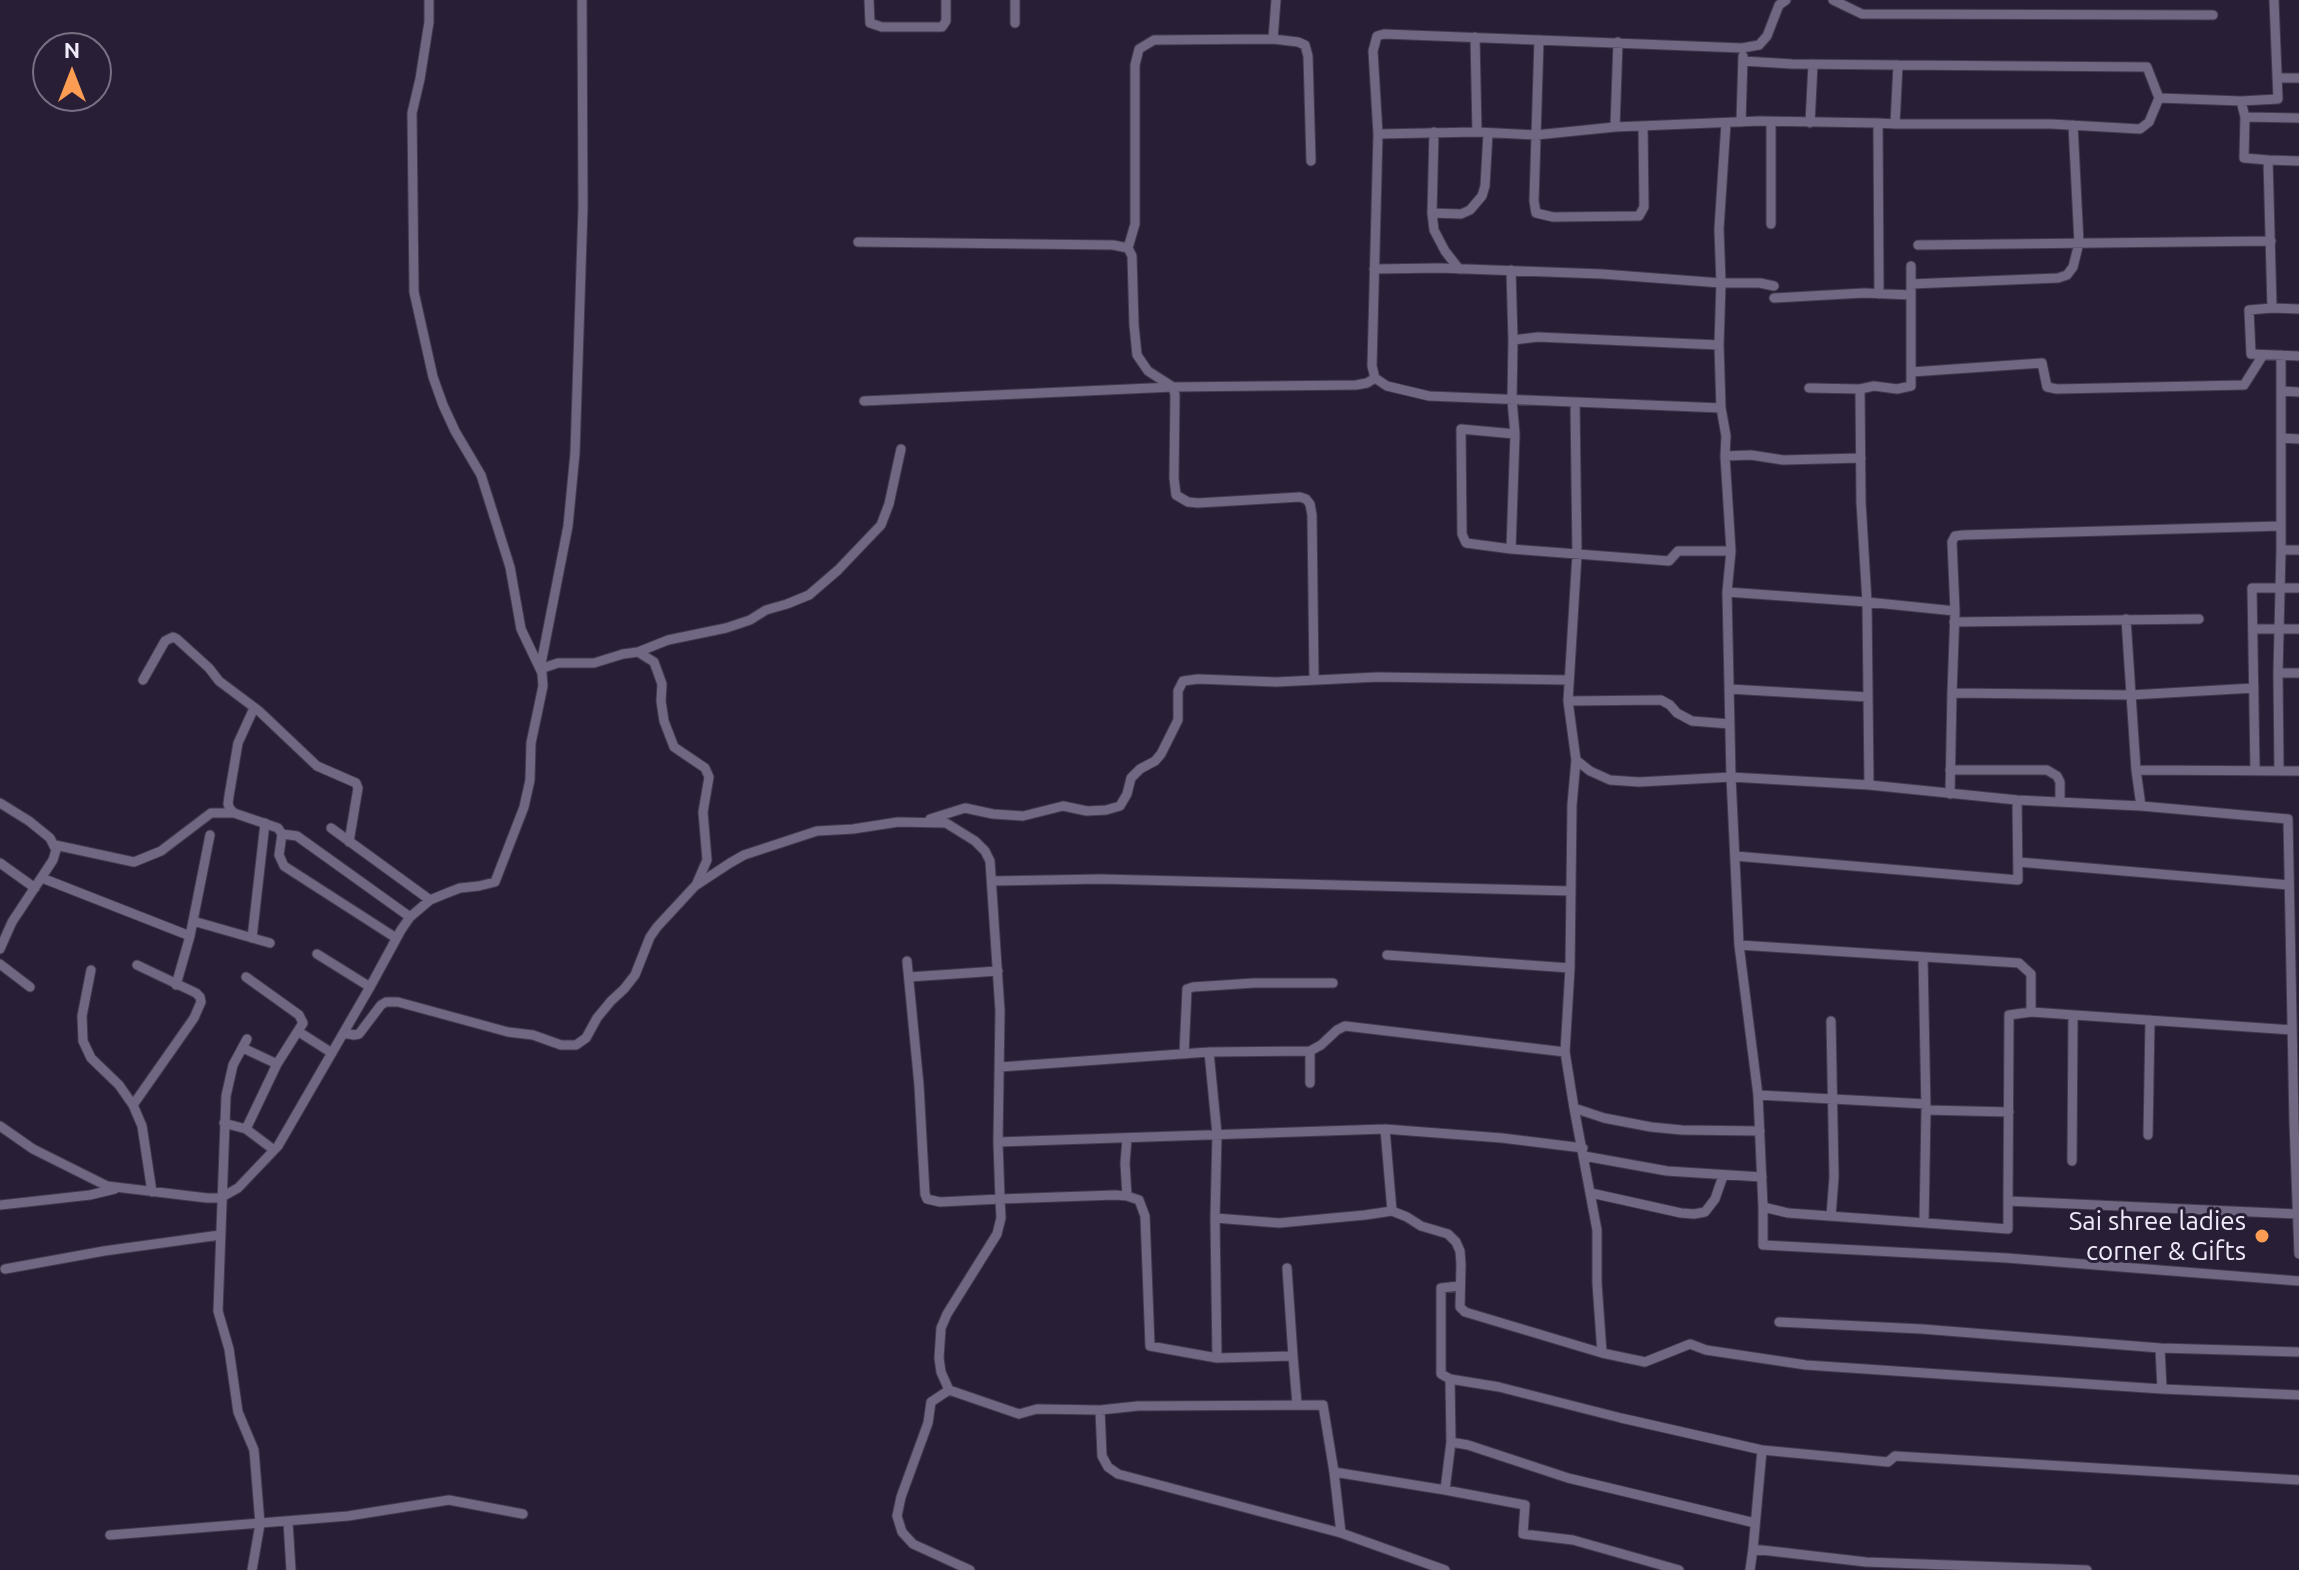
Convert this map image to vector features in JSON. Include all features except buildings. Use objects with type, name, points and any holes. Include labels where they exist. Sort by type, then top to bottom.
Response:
[{"type":"street","points":[[0,1126],[33,1149],[95,1182],[119,1189],[220,1198],[238,1188],[274,1150],[410,917],[430,900],[460,888],[488,885],[495,882],[498,876],[528,796],[531,743],[543,686],[540,669],[521,629],[510,567],[481,475],[443,405],[433,377],[414,292],[412,113],[429,22],[429,0]]},
{"type":"street","points":[[540,669],[568,526],[575,453],[583,207],[582,0]]},
{"type":"street","points":[[869,0],[870,23],[882,27],[942,27],[946,21],[946,0]]},
{"type":"street","points":[[1015,0],[1015,23]]},
{"type":"street","points":[[1273,39],[1276,0]]},
{"type":"street","points":[[1833,0],[1862,14],[2213,15]]},
{"type":"street","points":[[2159,98],[2278,99],[2274,0]]},
{"type":"street","points":[[1721,408],[1429,396],[1387,386],[1375,378],[1372,366],[1378,134],[1373,51],[1377,36],[1395,34],[1742,48],[1759,45],[1767,36],[1779,2]]},
{"type":"street","points":[[1475,37],[1477,132]]},
{"type":"street","points":[[1173,387],[1148,371],[1137,355],[1132,256],[1128,248],[1135,224],[1134,89],[1139,49],[1154,40],[1167,38],[1273,39],[1303,43],[1307,50],[1311,161]]},
{"type":"street","points":[[1539,40],[1536,213],[1553,217],[1639,216],[1644,207],[1643,127]]},
{"type":"street","points":[[1615,127],[1618,42]]},
{"type":"street","points":[[1741,122],[1742,48]]},
{"type":"street","points":[[1378,134],[1477,132],[1536,135],[1615,127],[1741,122],[2073,125],[2140,129],[2149,122],[2159,98],[2147,67],[1743,61]]},
{"type":"street","points":[[1810,123],[1813,64]]},
{"type":"street","points":[[1895,124],[1898,65]]},
{"type":"street","points":[[2277,78],[2299,78]]},
{"type":"street","points":[[2241,101],[2245,117],[2244,158],[2299,161]]},
{"type":"street","points":[[2245,117],[2299,118]]},
{"type":"street","points":[[1771,122],[1771,224]]},
{"type":"street","points":[[1726,123],[1719,229],[1719,345],[1731,551],[1727,592],[1731,777],[1739,945],[1758,1095],[1763,1245],[2007,1258],[2299,1281]]},
{"type":"street","points":[[1878,123],[1879,294]]},
{"type":"street","points":[[1911,284],[2058,278],[2067,275],[2073,267],[2079,243],[2073,125]]},
{"type":"street","points":[[1434,132],[1432,213],[1436,237],[1459,269]]},
{"type":"street","points":[[1432,213],[1461,214],[1470,210],[1482,196],[1488,133]]},
{"type":"street","points":[[2268,160],[2272,308]]},
{"type":"street","points":[[1918,245],[2271,241]]},
{"type":"street","points":[[858,242],[1113,245],[1128,248]]},
{"type":"street","points":[[1809,388],[1860,389],[1874,386],[1897,389],[1911,386],[1911,266]]},
{"type":"street","points":[[1374,269],[1511,270],[1774,286]]},
{"type":"street","points":[[1511,270],[1515,434],[1511,549]]},
{"type":"street","points":[[1774,298],[1864,293],[1911,295]]},
{"type":"street","points":[[2299,309],[2249,310],[2251,354],[2299,356]]},
{"type":"street","points":[[1513,340],[1538,337],[1719,345]]},
{"type":"street","points":[[1911,372],[2042,363],[2047,387],[2057,389],[2244,385],[2263,355]]},
{"type":"street","points":[[2279,770],[2281,355]]},
{"type":"street","points":[[864,401],[1173,387],[1356,385],[1375,378]]},
{"type":"street","points":[[1173,387],[1176,495],[1188,502],[1198,503],[1300,497],[1310,504],[1314,679]]},
{"type":"street","points":[[1860,389],[1869,785]]},
{"type":"street","points":[[2281,391],[2299,392]]},
{"type":"street","points":[[1575,402],[1577,554],[1568,701],[1576,760],[1565,1052],[1597,1230],[1602,1353]]},
{"type":"street","points":[[1515,434],[1461,429],[1462,534],[1466,543],[1669,561],[1678,551],[1731,551]]},
{"type":"street","points":[[2281,438],[2299,439]]},
{"type":"street","points":[[540,669],[558,663],[594,663],[638,652],[668,640],[726,628],[809,595],[881,525],[901,449]]},
{"type":"street","points":[[1725,456],[1751,455],[1783,460],[1861,458]]},
{"type":"street","points":[[1950,794],[1955,611],[1952,542],[1955,536],[2281,526]]},
{"type":"street","points":[[2281,550],[2299,550]]},
{"type":"street","points":[[2255,769],[2252,588],[2299,588]]},
{"type":"street","points":[[1727,592],[1955,611]]},
{"type":"street","points":[[2126,619],[2141,806]]},
{"type":"street","points":[[1954,622],[2199,619]]},
{"type":"street","points":[[2253,629],[2299,629]]},
{"type":"street","points":[[143,680],[165,641],[173,637],[317,766],[356,783],[358,790],[349,842]]},
{"type":"street","points":[[638,652],[654,662],[662,684],[664,721],[674,747],[705,768],[709,777],[703,812],[707,860],[695,886]]},
{"type":"street","points":[[2278,673],[2299,673]]},
{"type":"street","points":[[920,822],[965,808],[1023,816],[1063,806],[1087,811],[1120,806],[1131,778],[1161,754],[1178,720],[1178,691],[1183,681],[1276,682],[1378,677],[1569,680]]},
{"type":"street","points":[[1952,693],[2131,695],[2254,688]]},
{"type":"street","points":[[1729,689],[1868,697]]},
{"type":"street","points":[[1568,701],[1661,700],[1692,721],[1730,724]]},
{"type":"street","points":[[234,813],[228,804],[238,743],[254,708]]},
{"type":"street","points":[[1576,760],[1610,780],[1639,782],[1731,777],[2294,819],[2294,857],[2289,885],[2294,922],[2292,1030],[2299,1254]]},
{"type":"street","points":[[1950,770],[2047,770],[2060,782],[2060,802]]},
{"type":"street","points":[[2136,770],[2299,771]]},
{"type":"street","points":[[1735,856],[2018,880],[2017,800]]},
{"type":"street","points":[[0,803],[29,821],[55,845],[134,862],[161,851],[211,813],[234,813],[265,823],[278,828],[282,834],[279,855],[284,866],[396,938]]},
{"type":"street","points":[[344,1033],[359,1034],[375,1011],[391,1001],[508,1032],[541,1037],[561,1045],[581,1043],[597,1018],[635,975],[650,937],[695,886],[744,855],[817,831],[898,822],[952,825],[975,841],[989,856],[993,881],[1000,1011],[998,1142],[1001,1218],[997,1234],[941,1328],[939,1358],[949,1390],[1019,1414],[1037,1409],[1100,1410],[1138,1406],[1323,1405],[1341,1533]]},
{"type":"street","points":[[252,938],[265,823]]},
{"type":"street","points":[[331,828],[430,900]]},
{"type":"street","points":[[282,834],[297,836],[410,917]]},
{"type":"street","points":[[176,985],[190,936],[210,835]]},
{"type":"street","points":[[0,946],[53,860],[55,845]]},
{"type":"street","points":[[2018,862],[2289,885]]},
{"type":"street","points":[[0,863],[35,888]]},
{"type":"street","points":[[42,878],[190,936]]},
{"type":"street","points":[[993,881],[1101,879],[1571,891]]},
{"type":"street","points":[[193,921],[270,943]]},
{"type":"street","points":[[1739,945],[2019,963],[2031,974],[2031,1012]]},
{"type":"street","points":[[317,954],[370,987]]},
{"type":"street","points":[[1387,955],[1570,968]]},
{"type":"street","points":[[1923,957],[1926,1107],[1924,1223]]},
{"type":"street","points":[[907,961],[927,1199],[940,1202],[1127,1196],[1139,1200],[1145,1216],[1150,1346],[1217,1358],[1293,1356]]},
{"type":"street","points":[[0,964],[30,987]]},
{"type":"street","points":[[133,1105],[199,1009],[200,997],[137,965]]},
{"type":"street","points":[[91,970],[82,1016],[83,1041],[91,1058],[119,1085],[133,1105],[142,1126],[152,1192]]},
{"type":"street","points":[[909,977],[998,971]]},
{"type":"street","points":[[246,977],[299,1015],[303,1023],[277,1064],[246,1129]]},
{"type":"street","points":[[1184,1054],[1187,989],[1254,983],[1333,983]]},
{"type":"street","points":[[1763,1202],[1763,1207],[1788,1213],[2008,1229],[2009,1015],[2031,1012],[2292,1030]]},
{"type":"street","points":[[2072,1161],[2073,1015]]},
{"type":"street","points":[[2148,1135],[2150,1020]]},
{"type":"street","points":[[1831,1021],[1834,1177],[1831,1216]]},
{"type":"street","points":[[1000,1067],[1209,1052],[1310,1051],[1345,1026],[1565,1052]]},
{"type":"street","points":[[299,1032],[332,1053]]},
{"type":"street","points":[[252,1570],[260,1524],[254,1450],[238,1412],[229,1349],[218,1311],[220,1198],[226,1096],[233,1065],[245,1043],[277,1064]]},
{"type":"street","points":[[1310,1051],[1310,1083]]},
{"type":"street","points":[[1209,1052],[1217,1134],[1217,1358]]},
{"type":"street","points":[[1758,1095],[2009,1112]]},
{"type":"street","points":[[1574,1108],[1604,1118],[1651,1127],[1760,1131]]},
{"type":"street","points":[[224,1123],[246,1129],[274,1150]]},
{"type":"street","points":[[998,1142],[1385,1129],[1489,1136],[1584,1152],[1667,1171],[1762,1177]]},
{"type":"street","points":[[1385,1129],[1392,1211]]},
{"type":"street","points":[[1127,1139],[1127,1196]]},
{"type":"street","points":[[1591,1193],[1694,1214],[1705,1212],[1715,1199],[1723,1176]]},
{"type":"street","points":[[0,1205],[119,1189]]},
{"type":"street","points":[[2008,1201],[2298,1210]]},
{"type":"street","points":[[1215,1218],[1279,1223],[1392,1211],[1421,1226],[1448,1234],[1456,1242],[1461,1264],[1460,1307],[1471,1316],[1645,1362],[1690,1344],[1706,1350],[1806,1365],[2299,1395]]},
{"type":"street","points":[[5,1269],[220,1235]]},
{"type":"street","points":[[1287,1268],[1297,1404]]},
{"type":"street","points":[[1459,1286],[1441,1288],[1441,1374],[1450,1379],[1499,1387],[1762,1450],[1888,1462],[1895,1456],[2299,1480]]},
{"type":"street","points":[[1779,1322],[1922,1329],[2160,1348],[2299,1352]]},
{"type":"street","points":[[2160,1348],[2162,1389]]},
{"type":"street","points":[[1445,1490],[1451,1442],[1450,1379]]},
{"type":"street","points":[[949,1390],[931,1402],[928,1423],[897,1516],[902,1532],[913,1544],[970,1570]]},
{"type":"street","points":[[1100,1410],[1102,1456],[1108,1467],[1118,1474],[1341,1533],[1445,1570]]},
{"type":"street","points":[[1451,1442],[1568,1478],[1755,1523]]},
{"type":"street","points":[[1750,1570],[1762,1450]]},
{"type":"street","points":[[1334,1472],[1525,1505],[1523,1534],[1573,1540],[1679,1570]]},
{"type":"street","points":[[110,1535],[348,1516],[449,1500],[523,1514]]},
{"type":"street","points":[[288,1522],[291,1570]]},
{"type":"street","points":[[1753,1549],[1867,1566],[2087,1570]]},
{"type":"place","name":"Sai shree ladies corner & Gifts","points":[[2262,1236]]}]
